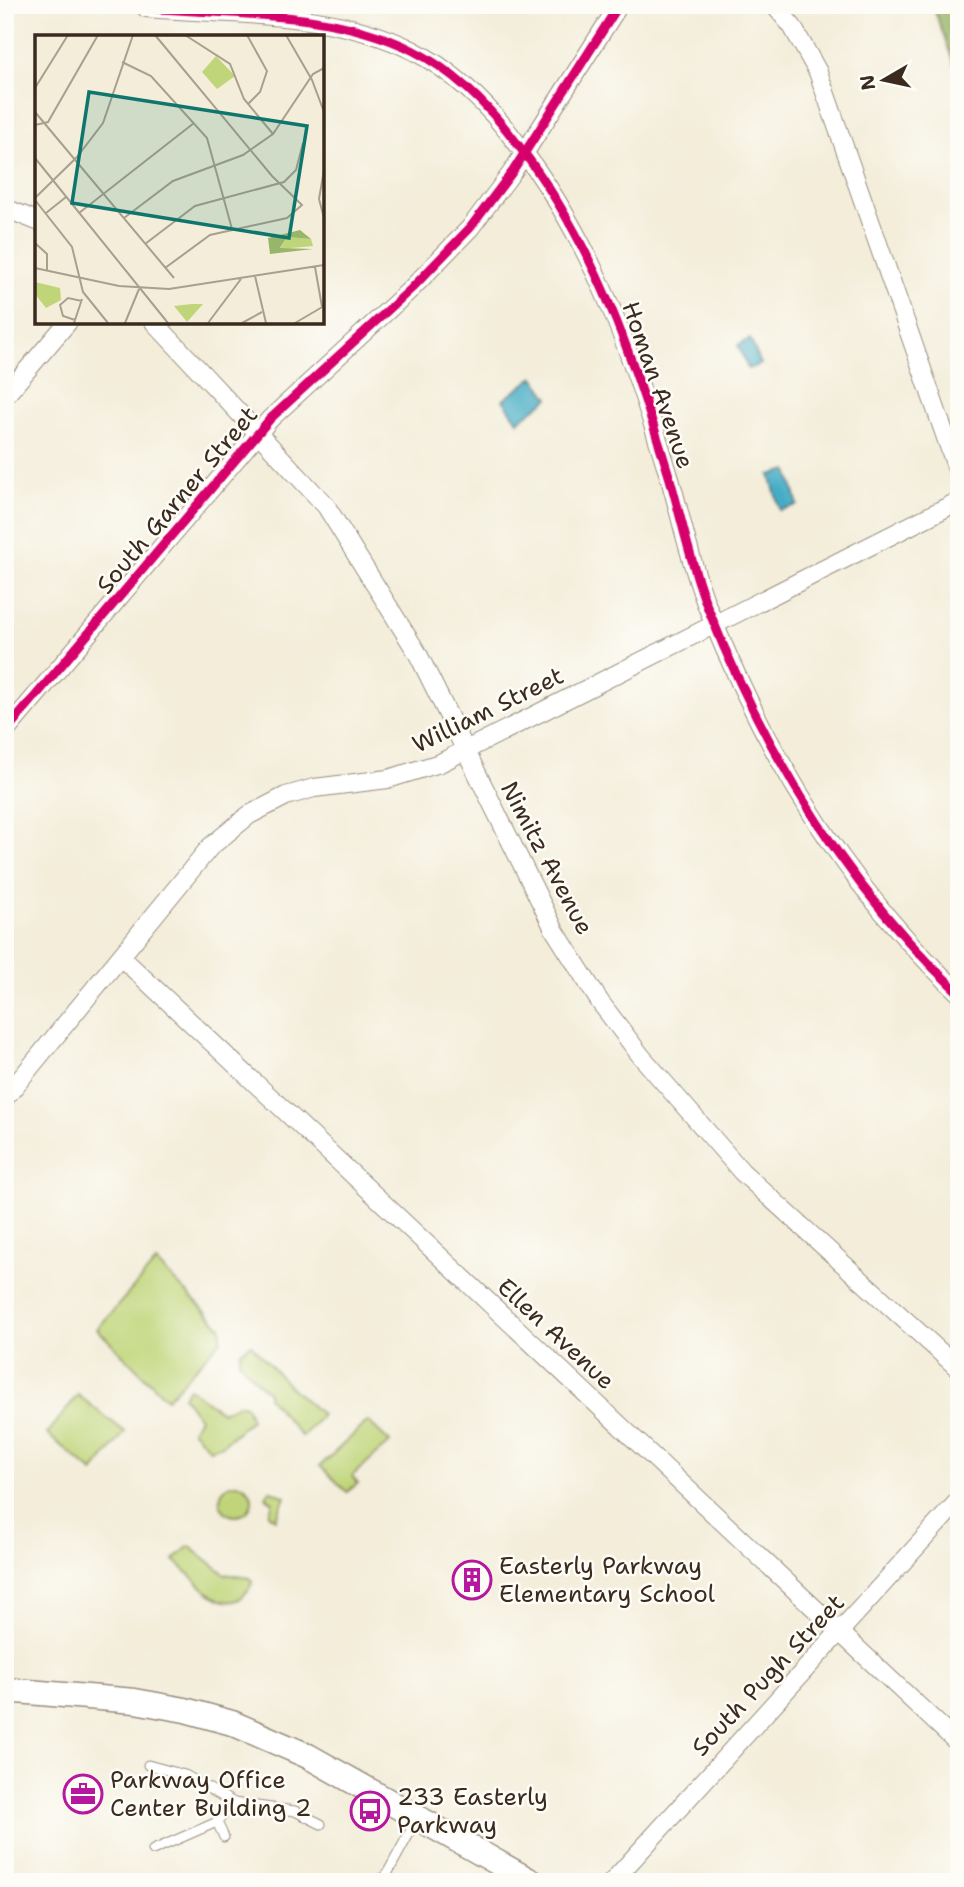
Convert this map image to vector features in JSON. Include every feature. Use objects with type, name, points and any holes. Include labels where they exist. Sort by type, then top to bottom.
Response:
[{"type":"main road","points":[[5,1690],[113,1698],[204,1714],[290,1748],[532,1882]]},
{"type":"street","name":"South Garner Street","points":[[5,732],[270,419],[453,247],[499,191],[619,5]]},
{"type":"street","points":[[774,5],[792,26],[818,72],[959,475]]},
{"type":"street","name":"Homan Avenue","points":[[146,8],[313,22],[349,27],[384,37],[454,76],[499,121],[524,152],[580,239],[625,337],[715,624],[755,713],[827,839],[884,915],[959,993]]},
{"type":"street","points":[[5,208],[35,220]]},
{"type":"street","points":[[5,396],[66,324]]},
{"type":"street","name":"Nimitz Avenue","points":[[156,324],[327,506],[418,654],[555,931],[600,1002],[641,1056],[742,1172],[959,1369]]},
{"type":"street","name":"William Street","points":[[5,1098],[209,847],[249,815],[286,796],[314,788],[410,774],[465,751],[959,500]]},
{"type":"street","name":"Ellen Avenue","points":[[121,957],[959,1744]]},
{"type":"street","name":"South Pugh Street","points":[[612,1882],[959,1500]]},
{"type":"lane","points":[[148,1765],[185,1775],[234,1803],[295,1811],[321,1824]]},
{"type":"lane","points":[[153,1850],[217,1822],[234,1803]]},
{"type":"lane","points":[[377,1882],[387,1874],[418,1817]]},
{"type":"lane","points":[[217,1822],[224,1837]]},
{"type":"green space","points":[[932,5],[959,5],[959,78],[934,9]]},
{"type":"green space","points":[[156,1262],[221,1327],[221,1340],[167,1399],[97,1329]]},
{"type":"green space","points":[[251,1344],[288,1385],[322,1415],[304,1435],[301,1436],[268,1397],[268,1393],[239,1362],[241,1351]]},
{"type":"green space","points":[[189,1388],[222,1412],[239,1404],[246,1406],[251,1420],[222,1445],[210,1449],[192,1430],[199,1418],[183,1396]]},
{"type":"green space","points":[[78,1395],[125,1432],[93,1472],[47,1434]]},
{"type":"green space","points":[[368,1421],[390,1442],[352,1476],[358,1483],[347,1492],[320,1466]]},
{"type":"green space","points":[[236,1484],[247,1489],[252,1500],[247,1511],[236,1516],[225,1511],[220,1500],[225,1489]]},
{"type":"green space","points":[[270,1490],[285,1497],[276,1519],[269,1514],[273,1502],[266,1497]]},
{"type":"green space","points":[[189,1546],[225,1574],[250,1578],[253,1581],[244,1595],[235,1601],[225,1601],[204,1589],[174,1560]]},
{"type":"water","points":[[750,339],[761,364],[748,369],[738,345]]},
{"type":"water","points":[[534,377],[549,398],[518,421],[503,400]]},
{"type":"water","points":[[788,470],[798,505],[780,510],[770,475]]},
{"type":"cycle path","points":[[5,732],[270,419],[412,288],[470,228],[513,171],[619,5]]},
{"type":"cycle path","points":[[146,8],[316,21],[381,37],[412,50],[458,80],[484,104],[508,132],[546,184],[570,223],[610,305],[642,391],[701,590],[730,660],[782,764],[812,814],[880,908],[918,952],[959,993]]},
{"type":"place","name":"Easterly Parkway Elementary School","points":[[472,1580]]},
{"type":"place","name":"Parkway Office Center Building 2","points":[[83,1794]]},
{"type":"place","name":"233 Easterly Parkway","points":[[370,1811]]}]
